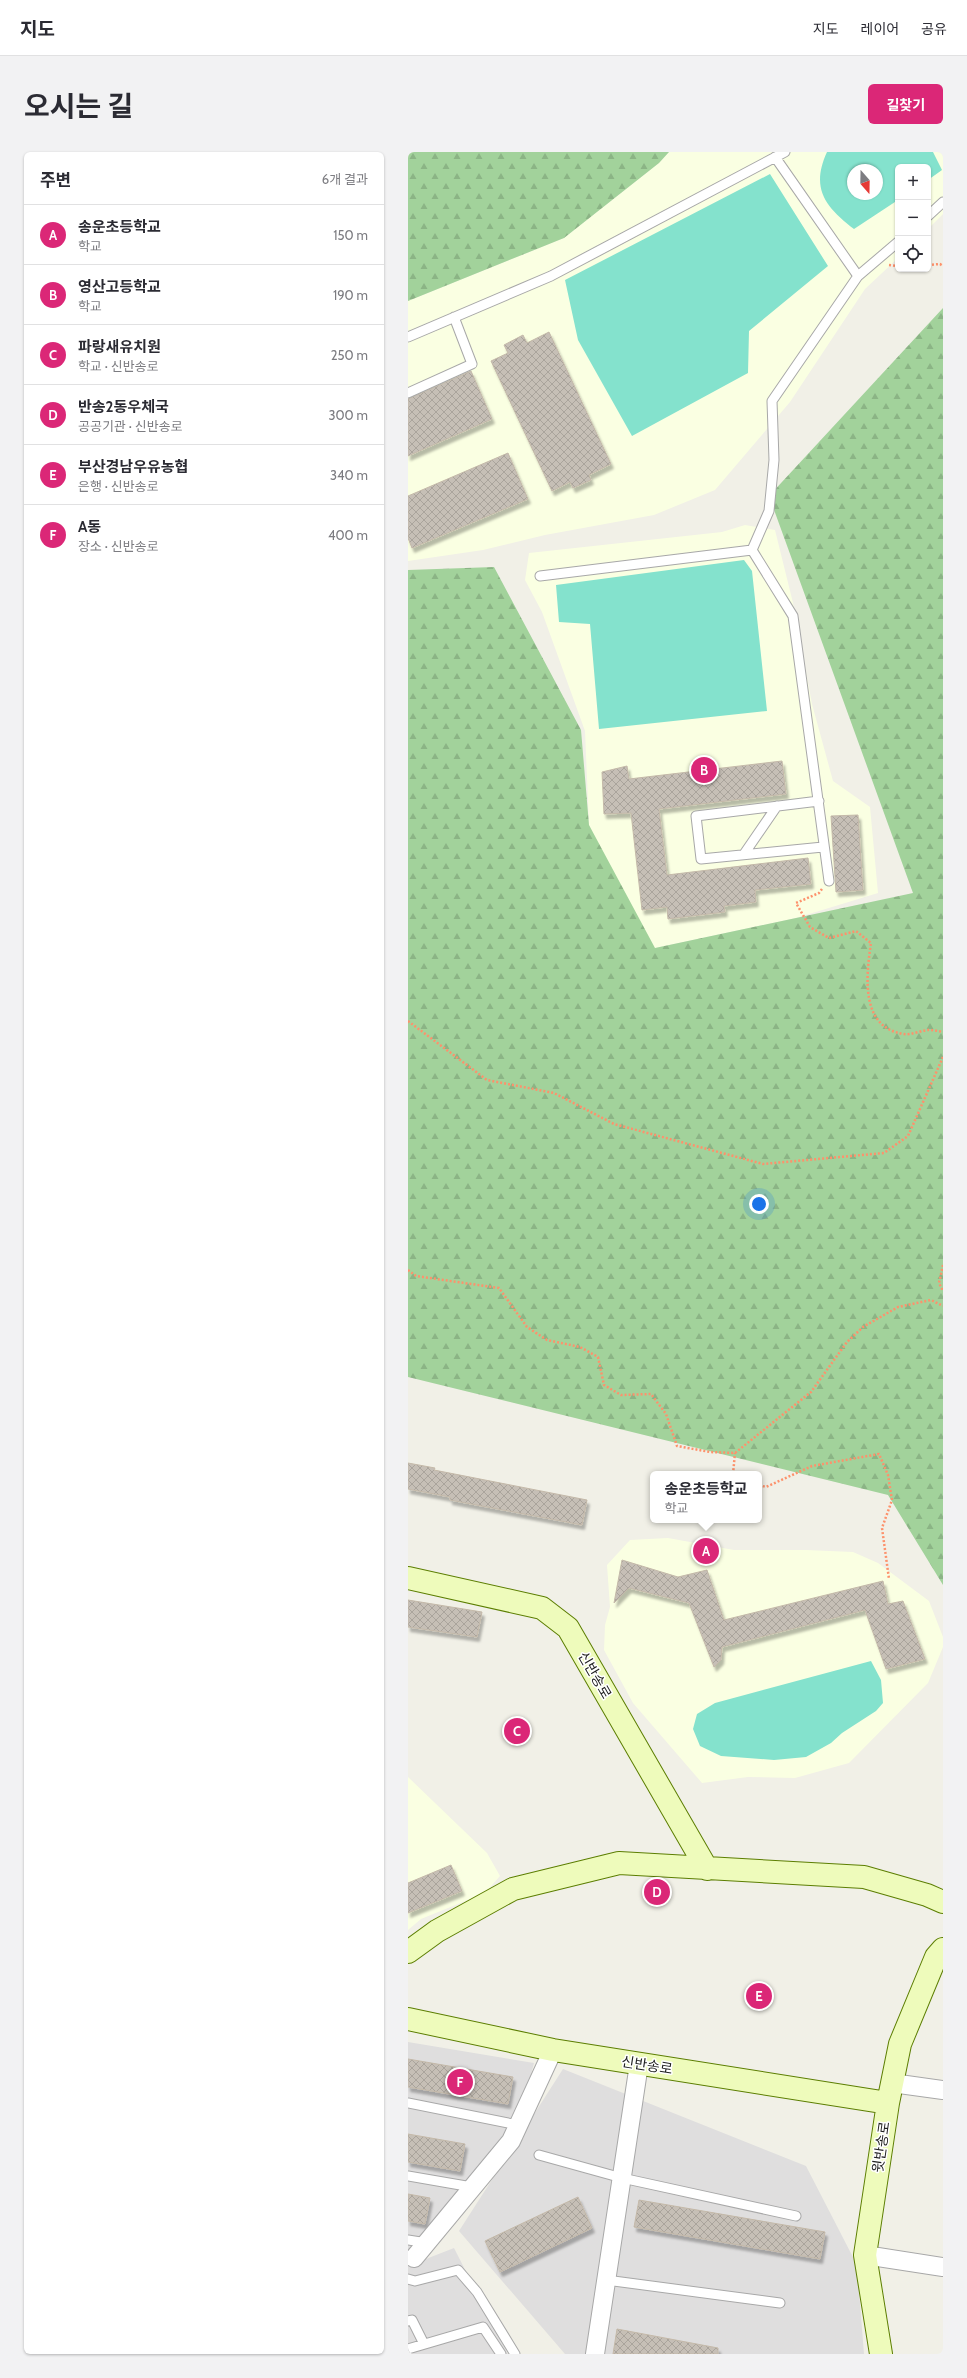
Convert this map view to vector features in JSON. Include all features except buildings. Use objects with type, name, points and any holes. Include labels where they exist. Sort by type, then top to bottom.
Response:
[{"type":"main road","name":"신반송로","points":[[408,1578],[542,1608],[568,1628],[707,1869]]},
{"type":"main road","points":[[408,1952],[437,1931],[513,1889],[619,1863],[864,1877],[927,1895],[943,1902]]},
{"type":"main road","name":"윗반송로","points":[[881,2354],[865,2255],[890,2093],[900,2044],[936,1958],[943,1949]]},
{"type":"main road","name":"신반송로","points":[[408,2019],[553,2050],[639,2064],[890,2093]]},
{"type":"street","points":[[411,2262],[510,2141],[553,2050]]},
{"type":"street","points":[[595,2354],[639,2064]]},
{"type":"street","points":[[890,2093],[943,2090]]},
{"type":"street","points":[[865,2255],[943,2267]]},
{"type":"lane","points":[[408,337],[551,276],[785,152]]},
{"type":"lane","points":[[775,157],[858,276]]},
{"type":"lane","points":[[931,213],[943,202]]},
{"type":"lane","points":[[752,550],[769,511],[774,460],[772,401],[858,276],[895,245]]},
{"type":"lane","points":[[408,393],[472,364],[454,317]]},
{"type":"lane","points":[[540,576],[752,550]]},
{"type":"lane","points":[[752,550],[793,616],[819,801],[823,847],[829,881]]},
{"type":"lane","points":[[819,801],[696,816],[701,859],[823,847]]},
{"type":"lane","points":[[744,854],[777,806]]},
{"type":"lane","points":[[408,2103],[518,2125]]},
{"type":"lane","points":[[539,2155],[622,2178],[796,2216]]},
{"type":"lane","points":[[408,2176],[472,2187]]},
{"type":"lane","points":[[408,2240],[427,2243]]},
{"type":"lane","points":[[408,2279],[416,2281],[458,2270],[478,2292],[516,2354]]},
{"type":"lane","points":[[606,2280],[780,2303]]},
{"type":"lane","points":[[408,2321],[412,2320],[424,2344]]},
{"type":"lane","points":[[408,2349],[483,2327],[501,2354]]},
{"type":"path","points":[[931,265],[940,264],[943,266]]},
{"type":"path","points":[[829,881],[819,892],[796,903],[810,927],[829,938],[856,932],[871,943],[869,960],[869,1006],[880,1025],[904,1034],[930,1030],[943,1032]]},
{"type":"path","points":[[408,1021],[487,1080],[554,1093],[614,1124],[764,1164],[884,1153],[908,1136],[943,1057]]},
{"type":"path","points":[[943,1265],[939,1283],[943,1291]]},
{"type":"path","points":[[408,1270],[416,1276],[499,1288],[527,1327],[547,1340],[580,1347],[598,1357],[604,1385],[621,1394],[651,1394],[666,1414],[677,1446],[710,1452],[735,1453],[811,1392],[847,1342],[863,1327],[898,1307],[931,1300],[943,1306]]},
{"type":"path","points":[[733,1471],[735,1453]]},
{"type":"path","points":[[762,1485],[766,1487],[812,1466],[879,1454],[888,1475],[892,1500],[882,1528],[889,1579]]},
{"type":"shaded area","points":[[669,152],[943,152],[943,214],[931,226],[931,164],[895,164],[895,261],[865,289],[790,402],[715,490],[654,515],[545,535],[483,550],[408,561],[408,301],[564,238],[659,163]]},
{"type":"shaded area","points":[[827,152],[933,152],[942,170],[931,178],[931,164],[895,164],[895,202],[854,229],[829,205],[821,187],[820,177],[822,165]]},
{"type":"shaded area","points":[[770,174],[828,266],[749,331],[748,373],[632,436],[578,340],[565,280]]},
{"type":"shaded area","points":[[745,525],[775,530],[793,603],[812,704],[833,781],[870,807],[878,893],[796,918],[646,950],[589,825],[585,731],[542,612],[525,580],[529,553],[722,532]]},
{"type":"shaded area","points":[[744,560],[752,571],[767,711],[599,729],[590,624],[559,622],[556,585]]},
{"type":"shaded area","points":[[668,1538],[734,1550],[806,1550],[853,1552],[878,1563],[929,1601],[943,1637],[943,1647],[928,1683],[849,1763],[795,1778],[748,1777],[702,1783],[633,1703],[604,1650],[605,1625],[610,1607],[607,1565],[630,1540]]},
{"type":"shaded area","points":[[871,1661],[881,1680],[883,1703],[876,1711],[842,1733],[831,1743],[806,1757],[774,1760],[721,1756],[700,1746],[693,1729],[697,1714],[715,1703]]},
{"type":"shaded area","points":[[408,1777],[487,1853],[500,1876],[485,1893],[421,1919],[408,1930]]},
{"type":"shaded area","points":[[408,2042],[534,2063],[518,2125],[408,2256]]},
{"type":"shaded area","points":[[563,2069],[806,2166],[857,2265],[864,2354],[565,2354],[459,2231]]},
{"type":"shaded area","points":[[454,2248],[508,2354],[408,2354],[408,2266]]},
{"type":"green space","points":[[408,152],[669,152],[659,163],[564,238],[408,301]]},
{"type":"green space","points":[[943,308],[943,1585],[888,1495],[408,1377],[408,570],[494,567],[581,730],[589,825],[655,948],[913,893],[769,496]]},
{"type":"place","name":"영산고등학교","points":[[704,770]]},
{"type":"place","name":"송운초등학교","points":[[706,1551]]},
{"type":"place","name":"파랑새유치원","points":[[517,1731]]},
{"type":"place","name":"반송2동우체국","points":[[657,1892]]},
{"type":"place","name":"부산경남우유농협","points":[[759,1996]]},
{"type":"place","name":"A동","points":[[460,2082]]}]
